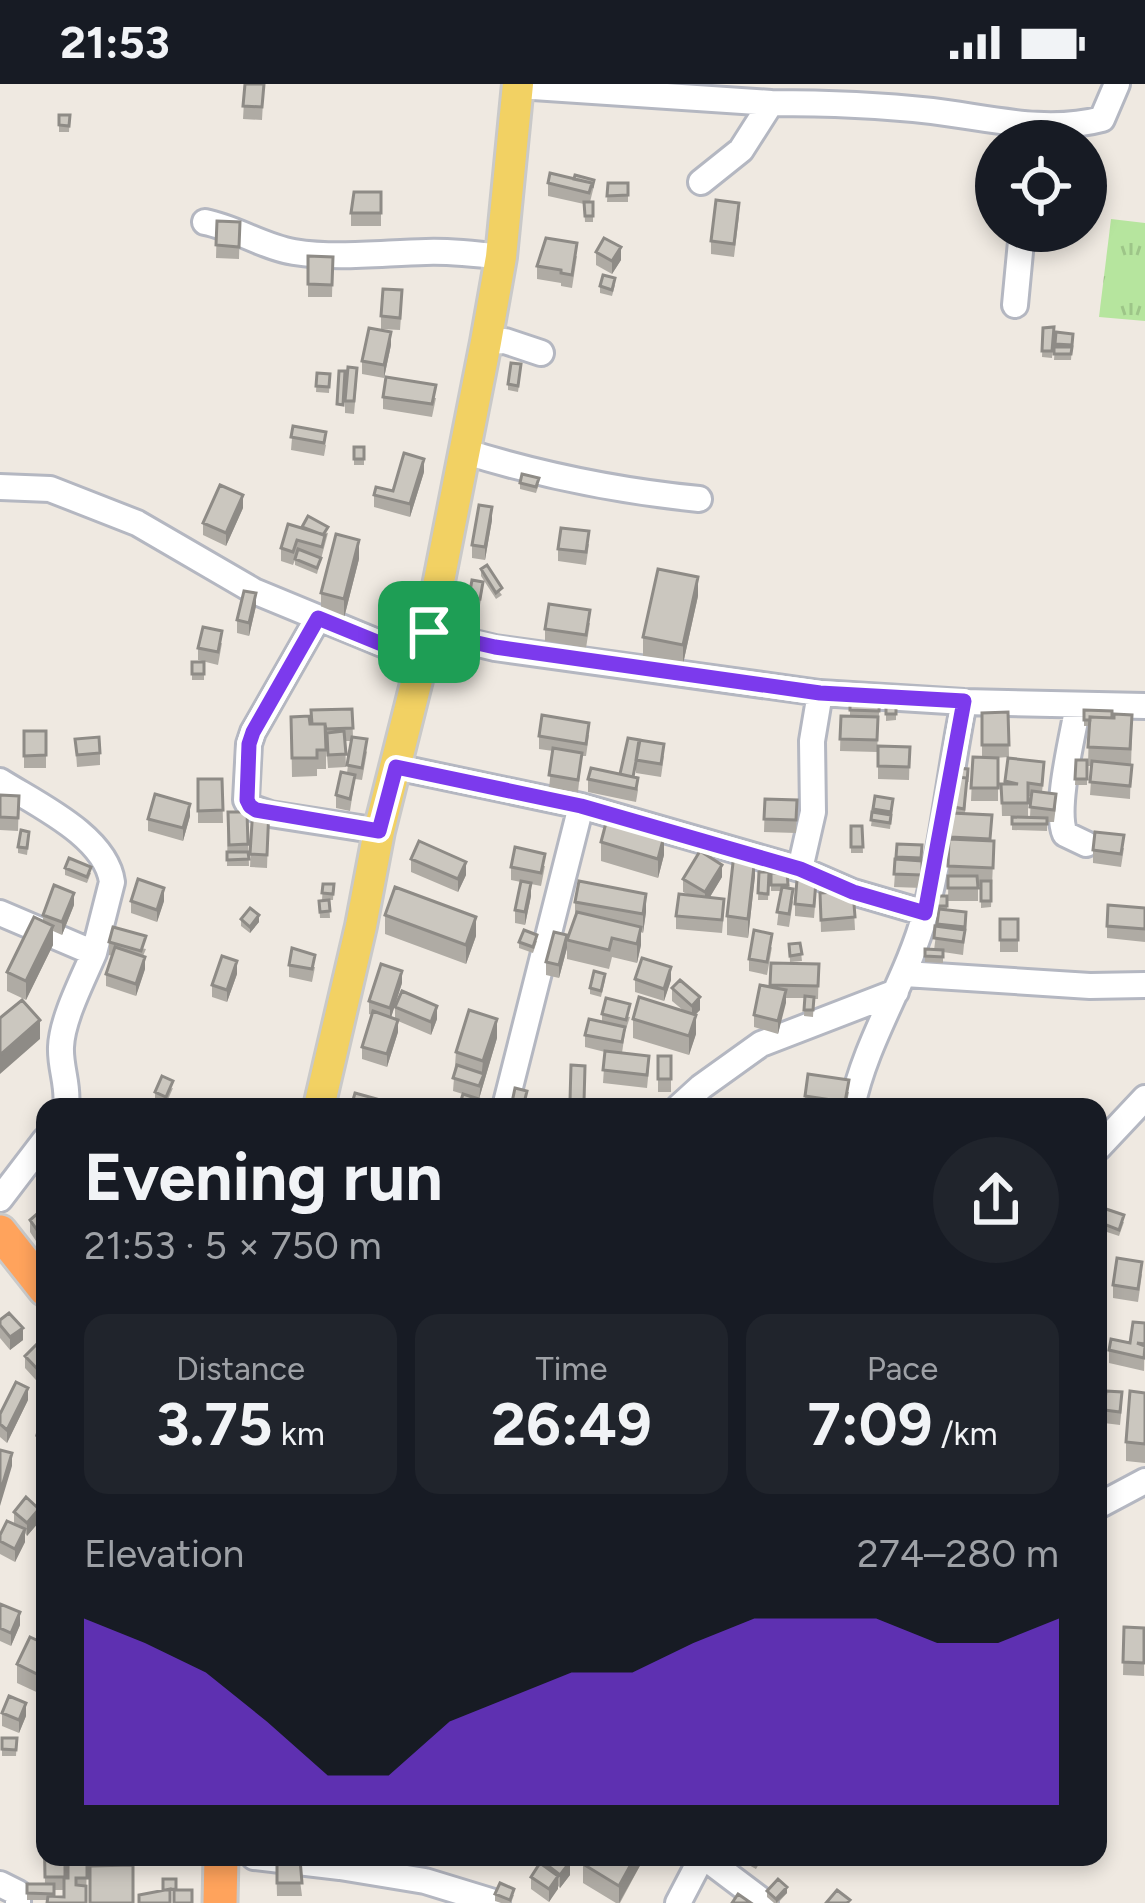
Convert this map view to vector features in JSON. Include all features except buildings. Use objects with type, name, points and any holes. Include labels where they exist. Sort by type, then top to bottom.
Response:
[{"type":"highway","points":[[0,1232],[36,1277]]},
{"type":"highway","points":[[0,1267],[36,1306]]},
{"type":"highway","points":[[220,1903],[221,1866]]},
{"type":"highway","points":[[243,1866],[243,1903]]},
{"type":"main road","points":[[321,1098],[425,646],[486,341],[501,256],[518,85]]},
{"type":"street","points":[[1099,120],[1118,84]]},
{"type":"street","points":[[518,85],[771,103],[854,103],[975,123]]},
{"type":"street","points":[[701,182],[741,150],[771,103]]},
{"type":"street","points":[[206,221],[295,252],[448,251],[501,256]]},
{"type":"street","points":[[1016,305],[1020,252]]},
{"type":"street","points":[[486,341],[505,341],[541,353]]},
{"type":"street","points":[[463,451],[583,483],[698,499]]},
{"type":"street","points":[[0,487],[50,489],[137,524],[237,583],[318,618],[425,646],[495,647],[820,693],[1145,706]]},
{"type":"street","points":[[318,618],[253,732],[247,800],[269,814],[379,831]]},
{"type":"street","points":[[800,869],[813,812],[812,741],[820,693]]},
{"type":"street","points":[[855,1098],[925,913],[964,701]]},
{"type":"street","points":[[1078,705],[1061,824],[1065,834],[1087,844]]},
{"type":"street","points":[[396,767],[581,806],[800,869],[853,892],[925,913]]},
{"type":"street","points":[[0,782],[67,823],[99,850],[110,871],[112,882],[94,952],[61,1047],[67,1098]]},
{"type":"street","points":[[508,1098],[581,806]]},
{"type":"street","points":[[0,913],[94,952]]},
{"type":"street","points":[[689,1098],[761,1045],[900,983],[1145,985]]},
{"type":"street","points":[[1107,1138],[1145,1098]]},
{"type":"street","points":[[0,1199],[36,1152]]},
{"type":"street","points":[[1107,1500],[1145,1481]]},
{"type":"street","points":[[331,1866],[423,1892],[497,1903]]},
{"type":"street","points":[[678,1903],[707,1866]]},
{"type":"street","points":[[719,1866],[765,1903]]},
{"type":"street","points":[[0,1884],[18,1893],[18,1903]]},
{"type":"green space","points":[[1111,219],[1145,223],[1145,321],[1099,317]]},
{"type":"route","points":[[318,618],[421,660],[429,632],[495,647],[820,693],[964,701],[925,913],[853,892],[800,869],[581,806],[396,767],[379,831],[269,814],[250,806],[248,756],[253,732],[318,618]]}]
